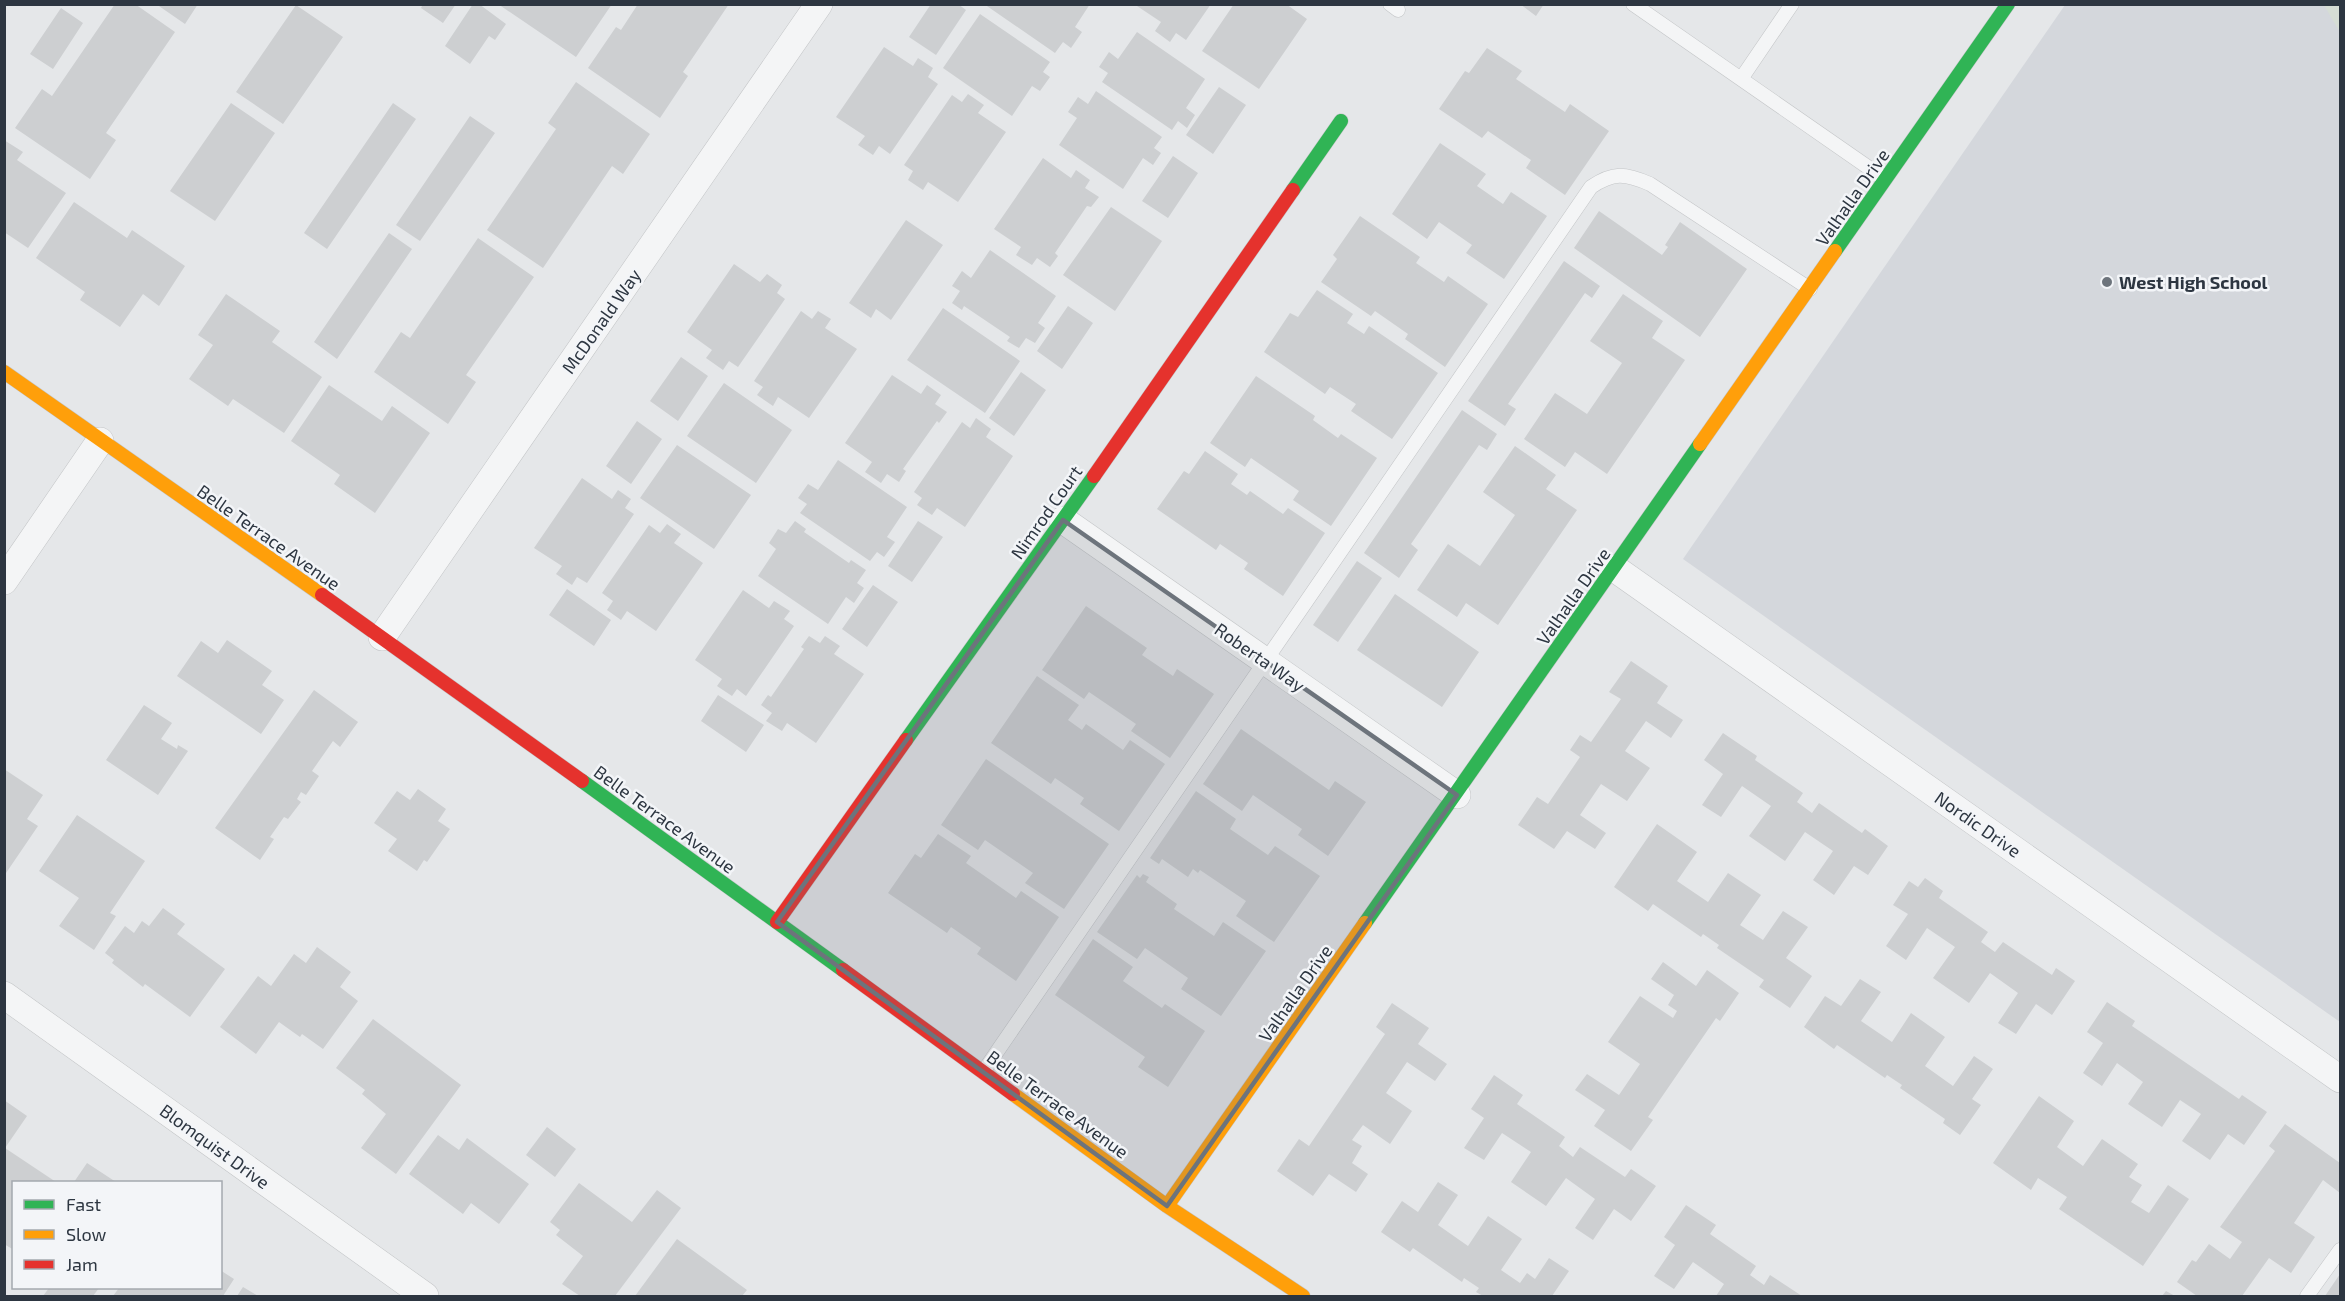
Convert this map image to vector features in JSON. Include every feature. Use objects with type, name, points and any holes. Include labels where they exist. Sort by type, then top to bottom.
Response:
[{"type":"street","name":"McDonald Way","points":[[382,637],[819,4]]},
{"type":"street","name":"Valhalla Drive","points":[[1167,1206],[2008,4]]},
{"type":"street","name":"Nimrod Court","points":[[777,922],[1063,520],[1341,121]]},
{"type":"street","name":"Belle Terrace Avenue","points":[[4,372],[382,637],[1167,1206],[1302,1296]]},
{"type":"street","points":[[4,581],[100,441]]},
{"type":"street","name":"Roberta Way","points":[[1063,520],[1456,795]]},
{"type":"street","name":"Nordic Drive","points":[[1614,568],[2340,1079]]},
{"type":"street","name":"Blomquist Drive","points":[[4,995],[425,1296]]},
{"type":"lane","points":[[1633,4],[1886,180]]},
{"type":"lane","points":[[1741,79],[1792,4]]},
{"type":"lane","points":[[983,1072],[1591,188],[1605,178],[1617,175],[1634,177],[1650,183],[1810,289]]},
{"type":"lane","points":[[2307,1296],[2340,1250]]},
{"type":"highlighted area","points":[[1063,520],[1457,795],[1167,1206],[777,922]]},
{"type":"shaded area","name":"West High School","points":[[2065,5],[2340,5],[2340,1022],[1683,559]]},
{"type":"shaded area","points":[[2324,5],[2340,5],[2340,32],[2338,29]]},
{"type":"building","points":[[115,4],[135,4],[175,32],[106,133],[116,140],[90,179],[15,128],[42,89],[52,96]]},
{"type":"building","points":[[156,4],[198,4],[185,24]]},
{"type":"building","points":[[423,4],[456,4],[443,23],[421,8]]},
{"type":"building","points":[[473,4],[479,4],[506,24],[495,40],[489,36],[470,64],[445,46]]},
{"type":"building","points":[[498,4],[612,4],[576,57]]},
{"type":"building","points":[[638,4],[729,4],[683,72],[688,76],[660,118],[588,68],[616,27],[621,30]]},
{"type":"building","points":[[931,4],[958,4],[966,10],[936,55],[909,37]]},
{"type":"building","points":[[984,4],[1090,4],[1075,27],[1082,32],[1071,48],[1063,42],[1055,53]]},
{"type":"building","points":[[1134,4],[1211,4],[1186,40],[1176,33],[1170,42],[1155,31],[1161,22]]},
{"type":"building","points":[[1234,4],[1286,4],[1307,19],[1259,89],[1202,51]]},
{"type":"building","points":[[1520,4],[1544,4],[1536,16]]},
{"type":"building","points":[[296,5],[343,37],[283,124],[236,92]]},
{"type":"building","points":[[61,8],[83,23],[53,69],[30,54]]},
{"type":"building","points":[[980,14],[1050,62],[1043,72],[1050,77],[1040,91],[1032,86],[1012,116],[943,68]]},
{"type":"building","points":[[1137,32],[1205,79],[1186,108],[1195,115],[1187,128],[1178,121],[1172,130],[1102,82],[1108,73],[1099,67],[1109,52],[1118,59]]},
{"type":"building","points":[[884,47],[913,66],[918,58],[933,68],[928,77],[938,84],[890,154],[879,146],[873,155],[858,145],[865,136],[836,117]]},
{"type":"building","points":[[1487,48],[1522,71],[1516,79],[1565,112],[1570,104],[1609,131],[1565,195],[1526,168],[1531,160],[1488,131],[1482,138],[1439,109],[1465,71],[1469,73]]},
{"type":"building","points":[[576,82],[650,134],[623,174],[612,166],[543,268],[487,230],[556,129],[548,123]]},
{"type":"building","points":[[1219,87],[1246,105],[1213,154],[1186,135]]},
{"type":"building","points":[[1096,91],[1162,137],[1154,148],[1161,153],[1153,165],[1143,158],[1123,189],[1059,145],[1077,118],[1068,112],[1078,97],[1088,104]]},
{"type":"building","points":[[968,94],[984,105],[978,113],[1006,132],[958,202],[928,182],[923,190],[908,180],[913,171],[904,165],[952,95],[962,102]]},
{"type":"building","points":[[231,103],[275,133],[215,221],[170,191]]},
{"type":"building","points":[[393,103],[416,119],[327,249],[304,233]]},
{"type":"building","points":[[470,116],[495,133],[420,241],[396,225]]},
{"type":"building","points":[[4,140],[23,152],[17,160],[66,193],[28,248],[4,232]]},
{"type":"building","points":[[1440,143],[1486,174],[1477,186],[1503,204],[1511,192],[1547,216],[1504,279],[1466,253],[1472,245],[1439,222],[1427,239],[1392,214]]},
{"type":"building","points":[[1173,156],[1198,173],[1168,218],[1142,201]]},
{"type":"building","points":[[1043,158],[1071,178],[1076,170],[1090,180],[1085,188],[1099,197],[1091,207],[1087,206],[1055,253],[1058,256],[1050,267],[1037,258],[1032,265],[1016,255],[1021,247],[994,229]]},
{"type":"building","points":[[74,202],[127,238],[132,230],[185,266],[159,306],[143,294],[120,327],[80,300],[85,292],[36,258]]},
{"type":"building","points":[[1111,207],[1162,241],[1115,311],[1063,275]]},
{"type":"building","points":[[1599,211],[1662,255],[1668,247],[1665,245],[1680,222],[1747,269],[1700,337],[1574,248]]},
{"type":"building","points":[[1360,216],[1420,257],[1416,263],[1444,282],[1448,276],[1488,304],[1445,367],[1405,339],[1408,334],[1375,311],[1371,316],[1321,282],[1337,259],[1333,255]]},
{"type":"building","points":[[906,220],[943,245],[891,320],[876,309],[871,318],[849,303]]},
{"type":"building","points":[[389,233],[412,249],[337,359],[314,342]]},
{"type":"building","points":[[478,238],[534,277],[466,375],[476,382],[448,424],[374,372],[401,332],[410,338]]},
{"type":"building","points":[[990,250],[1056,296],[1038,323],[1045,328],[1035,343],[1026,338],[1019,348],[1007,341],[1010,337],[964,306],[962,310],[952,303],[960,291],[952,286],[962,271],[971,278]]},
{"type":"building","points":[[1564,261],[1600,286],[1592,298],[1585,293],[1508,404],[1516,409],[1505,426],[1468,401]]},
{"type":"building","points":[[734,264],[760,282],[767,274],[782,285],[777,293],[785,299],[738,367],[729,361],[723,370],[706,358],[712,350],[687,332]]},
{"type":"building","points":[[1317,290],[1353,314],[1347,323],[1364,334],[1369,326],[1438,373],[1392,439],[1351,411],[1356,404],[1330,387],[1325,394],[1264,352],[1290,313],[1298,317]]},
{"type":"building","points":[[226,294],[280,331],[272,342],[322,377],[284,433],[233,399],[228,406],[189,379],[213,345],[198,335]]},
{"type":"building","points":[[1623,294],[1663,321],[1652,338],[1685,360],[1607,474],[1575,452],[1565,467],[1524,439],[1555,393],[1587,414],[1622,363],[1590,341]]},
{"type":"building","points":[[1068,306],[1093,323],[1062,369],[1037,351]]},
{"type":"building","points":[[943,308],[1020,361],[985,413],[907,360]]},
{"type":"building","points":[[801,311],[812,319],[818,311],[831,319],[825,328],[857,349],[809,418],[778,397],[773,406],[757,395],[763,387],[754,381]]},
{"type":"building","points":[[681,357],[708,376],[678,421],[650,401]]},
{"type":"building","points":[[1021,372],[1046,390],[1014,436],[989,418]]},
{"type":"building","points":[[892,375],[921,394],[927,385],[941,395],[935,404],[947,412],[939,423],[937,421],[903,469],[906,471],[899,482],[887,474],[881,483],[865,472],[872,462],[845,443]]},
{"type":"building","points":[[1256,376],[1315,416],[1313,420],[1338,438],[1341,434],[1377,458],[1331,526],[1293,500],[1299,491],[1251,458],[1245,467],[1210,443]]},
{"type":"building","points":[[724,383],[792,430],[756,483],[687,436]]},
{"type":"building","points":[[329,385],[382,421],[392,406],[430,433],[375,513],[334,484],[340,475],[291,441]]},
{"type":"building","points":[[1462,410],[1497,434],[1487,450],[1479,445],[1411,544],[1418,550],[1399,578],[1364,553]]},
{"type":"building","points":[[976,418],[991,429],[986,437],[1013,456],[965,527],[937,508],[932,515],[917,505],[922,498],[914,492],[962,422],[970,428]]},
{"type":"building","points":[[637,421],[662,439],[631,484],[606,466]]},
{"type":"building","points":[[677,445],[751,495],[714,549],[640,498]]},
{"type":"building","points":[[1515,446],[1556,475],[1546,489],[1577,510],[1498,625],[1466,603],[1457,617],[1417,590],[1448,544],[1480,566],[1515,515],[1483,492]]},
{"type":"building","points":[[1205,451],[1238,474],[1231,484],[1247,495],[1250,491],[1283,514],[1288,508],[1325,533],[1283,596],[1244,569],[1248,563],[1220,544],[1216,550],[1157,509],[1184,471],[1189,474]]},
{"type":"building","points":[[838,460],[907,507],[887,537],[895,542],[884,557],[877,552],[870,561],[800,513],[807,504],[798,498],[808,484],[818,490]]},
{"type":"building","points":[[582,478],[612,499],[618,490],[631,499],[625,508],[634,514],[587,583],[577,577],[572,585],[556,574],[562,566],[534,548]]},
{"type":"building","points":[[795,521],[806,529],[804,532],[849,563],[851,560],[866,570],[857,583],[864,588],[854,603],[846,597],[828,624],[758,576],[776,549],[769,543],[778,529],[786,533]]},
{"type":"building","points":[[918,521],[943,537],[912,582],[888,566]]},
{"type":"building","points":[[667,524],[681,534],[674,543],[703,563],[656,631],[627,611],[621,620],[607,610],[613,601],[602,593],[649,525],[660,533]]},
{"type":"building","points":[[1357,561],[1382,578],[1338,642],[1313,625]]},
{"type":"building","points":[[873,585],[898,602],[867,647],[842,629]]},
{"type":"building","points":[[567,589],[611,620],[594,646],[549,615]]},
{"type":"building","points":[[743,590],[769,608],[774,601],[790,611],[784,619],[794,626],[746,696],[737,689],[732,696],[717,686],[722,679],[695,660]]},
{"type":"building","points":[[1395,594],[1479,652],[1442,707],[1357,650]]},
{"type":"building","points":[[1086,606],[1147,648],[1142,655],[1173,676],[1177,669],[1214,694],[1170,758],[1131,731],[1136,724],[1089,692],[1084,699],[1042,670]]},
{"type":"building","points":[[809,636],[820,643],[825,636],[840,646],[834,654],[864,674],[816,743],[787,723],[782,731],[766,721],[772,713],[761,705],[768,695],[771,697],[804,649],[801,647]]},
{"type":"building","points":[[227,640],[272,671],[262,685],[284,700],[261,734],[177,676],[201,641],[218,653]]},
{"type":"building","points":[[1631,661],[1668,686],[1657,703],[1683,720],[1671,738],[1646,721],[1625,751],[1650,768],[1627,801],[1601,784],[1580,815],[1606,833],[1595,849],[1567,831],[1554,849],[1518,825],[1537,797],[1548,804],[1580,757],[1570,750],[1580,735],[1591,742],[1621,699],[1609,692]]},
{"type":"building","points":[[1037,676],[1079,705],[1068,720],[1082,730],[1086,724],[1123,750],[1130,740],[1165,764],[1119,831],[1080,804],[1084,798],[1055,778],[1051,784],[991,743]]},
{"type":"building","points":[[314,690],[358,722],[340,747],[333,741],[312,771],[319,776],[306,795],[301,792],[297,799],[301,802],[288,819],[284,817],[270,837],[274,839],[260,860],[215,828]]},
{"type":"building","points":[[718,695],[764,725],[746,752],[701,721]]},
{"type":"building","points":[[144,705],[172,723],[161,739],[177,749],[178,745],[188,751],[158,795],[106,760]]},
{"type":"building","points":[[1241,729],[1329,790],[1335,781],[1366,802],[1328,856],[1298,835],[1302,829],[1253,795],[1242,811],[1203,784]]},
{"type":"building","points":[[1723,733],[1757,756],[1755,760],[1803,793],[1797,802],[1812,813],[1819,803],[1862,833],[1865,829],[1888,846],[1868,875],[1854,866],[1834,895],[1813,880],[1833,851],[1805,832],[1785,861],[1749,836],[1771,806],[1742,786],[1721,817],[1702,805],[1723,774],[1704,760]]},
{"type":"building","points":[[986,759],[1109,844],[1064,909],[1025,883],[1033,873],[985,840],[978,850],[941,825]]},
{"type":"building","points":[[4,769],[43,795],[27,819],[38,826],[4,876]]},
{"type":"building","points":[[418,789],[446,809],[438,821],[450,829],[427,862],[424,860],[417,871],[388,851],[397,839],[374,823],[397,791],[410,800]]},
{"type":"building","points":[[1196,791],[1236,819],[1230,829],[1268,855],[1275,846],[1320,876],[1274,942],[1236,916],[1246,901],[1200,870],[1198,873],[1193,869],[1188,877],[1162,859],[1159,864],[1150,858]]},
{"type":"building","points":[[77,815],[145,861],[110,913],[116,916],[94,950],[59,926],[79,898],[39,871]]},
{"type":"building","points":[[1657,824],[1697,852],[1677,881],[1708,902],[1728,873],[1761,895],[1740,925],[1763,940],[1783,911],[1808,927],[1786,958],[1812,976],[1790,1008],[1759,987],[1764,980],[1717,948],[1719,945],[1703,934],[1701,937],[1653,904],[1648,911],[1614,887]]},
{"type":"building","points":[[938,834],[971,856],[966,863],[1016,898],[1021,891],[1059,917],[1016,981],[977,954],[981,948],[951,927],[947,933],[888,893],[915,854],[921,858]]},
{"type":"building","points":[[1143,874],[1149,877],[1146,882],[1177,904],[1174,909],[1214,936],[1223,922],[1266,951],[1221,1016],[1181,989],[1188,978],[1145,948],[1137,959],[1097,932],[1137,875],[1140,878]]},
{"type":"building","points":[[1925,878],[1943,891],[1939,898],[1988,932],[1981,942],[1995,952],[2003,942],[2052,975],[2056,968],[2075,981],[2052,1015],[2036,1004],[2016,1034],[1998,1023],[2018,993],[1990,973],[1969,1003],[1933,978],[1955,947],[1927,928],[1906,960],[1886,946],[1908,914],[1893,905],[1909,881],[1918,887]]},
{"type":"building","points":[[163,908],[185,924],[177,934],[225,969],[190,1017],[145,984],[143,987],[112,963],[114,960],[105,953],[125,926],[134,933],[142,921],[149,926]]},
{"type":"building","points":[[1093,939],[1133,967],[1123,981],[1162,1008],[1165,1004],[1205,1031],[1168,1087],[1138,1067],[1145,1057],[1055,995]]},
{"type":"building","points":[[317,947],[351,972],[340,987],[358,1001],[323,1049],[302,1034],[300,1037],[279,1022],[256,1054],[220,1027],[258,976],[271,986],[294,954],[306,963]]},
{"type":"building","points":[[1663,962],[1696,986],[1707,970],[1739,993],[1720,1021],[1716,1018],[1648,1117],[1653,1120],[1631,1151],[1594,1126],[1605,1110],[1575,1090],[1587,1074],[1619,1095],[1640,1064],[1608,1042],[1640,996],[1673,1018],[1677,1011],[1668,1005],[1674,995],[1651,979]]},
{"type":"building","points":[[1860,979],[1881,992],[1861,1021],[1892,1042],[1911,1013],[1945,1037],[1925,1066],[1953,1086],[1974,1056],[1993,1069],[1972,1099],[1981,1105],[1960,1135],[1943,1123],[1945,1119],[1900,1088],[1902,1085],[1887,1075],[1885,1078],[1837,1045],[1834,1049],[1804,1027],[1825,996],[1841,1006]]},
{"type":"building","points":[[2107,1002],[2135,1021],[2132,1026],[2239,1099],[2242,1095],[2267,1112],[2244,1145],[2228,1134],[2210,1160],[2182,1141],[2201,1114],[2180,1100],[2162,1127],[2128,1104],[2143,1082],[2117,1063],[2102,1086],[2083,1073],[2103,1043],[2087,1032]]},
{"type":"building","points":[[1392,1003],[1429,1028],[1418,1044],[1447,1064],[1435,1081],[1407,1062],[1386,1093],[1412,1111],[1390,1144],[1363,1125],[1352,1140],[1362,1146],[1352,1163],[1368,1174],[1356,1192],[1329,1174],[1313,1196],[1277,1171],[1299,1139],[1309,1146],[1385,1034],[1376,1027]]},
{"type":"building","points":[[373,1019],[461,1085],[396,1174],[361,1148],[386,1114],[362,1094],[365,1090],[336,1068]]},
{"type":"building","points":[[1494,1075],[1523,1095],[1517,1104],[1565,1137],[1559,1146],[1573,1157],[1580,1147],[1625,1177],[1631,1169],[1656,1186],[1631,1221],[1614,1209],[1593,1240],[1575,1228],[1595,1199],[1566,1178],[1546,1206],[1511,1182],[1531,1152],[1502,1133],[1484,1160],[1464,1148],[1484,1118],[1471,1109]]},
{"type":"building","points":[[2039,1096],[2074,1121],[2057,1147],[2083,1166],[2102,1139],[2138,1164],[2129,1177],[2142,1185],[2131,1202],[2149,1213],[2168,1185],[2189,1199],[2143,1266],[2059,1209],[2067,1197],[2038,1178],[2031,1190],[1993,1163]]},
{"type":"building","points":[[4,1100],[27,1116],[5,1148],[54,1181],[12,1181],[12,1249],[4,1244]]},
{"type":"building","points":[[2285,1124],[2340,1163],[2340,1193],[2323,1180],[2294,1223],[2315,1237],[2291,1273],[2269,1258],[2242,1296],[2197,1296],[2177,1282],[2192,1260],[2196,1262],[2209,1244],[2230,1259],[2242,1242],[2220,1227],[2275,1151],[2269,1146]]},
{"type":"building","points":[[547,1127],[576,1149],[555,1177],[526,1155]]},
{"type":"building","points":[[438,1135],[459,1150],[467,1138],[529,1184],[499,1224],[471,1203],[463,1214],[409,1174]]},
{"type":"building","points":[[87,1163],[114,1181],[75,1181]]},
{"type":"building","points":[[1438,1182],[1458,1195],[1438,1225],[1468,1246],[1488,1216],[1522,1239],[1501,1270],[1520,1283],[1527,1273],[1535,1279],[1549,1258],[1569,1271],[1552,1296],[1483,1296],[1476,1292],[1479,1288],[1464,1278],[1462,1282],[1413,1248],[1410,1252],[1381,1232],[1402,1201],[1418,1212]]},
{"type":"building","points":[[579,1183],[632,1222],[657,1190],[681,1208],[615,1296],[580,1296],[562,1284],[583,1256],[556,1235],[560,1230],[550,1222]]},
{"type":"building","points":[[1686,1205],[1716,1225],[1710,1234],[1756,1266],[1750,1275],[1764,1285],[1770,1275],[1802,1296],[1716,1296],[1724,1284],[1693,1262],[1674,1289],[1654,1276],[1675,1245],[1664,1237]]},
{"type":"building","points":[[677,1239],[747,1290],[742,1296],[635,1296]]},
{"type":"building","points":[[222,1271],[234,1279],[223,1296],[113,1296],[118,1289],[222,1289]]},
{"type":"building","points":[[2340,1274],[2340,1296],[2325,1296]]},
{"type":"building","points":[[243,1287],[258,1296],[237,1296]]},
{"type":"building","points":[[48,1289],[98,1289],[93,1296],[43,1296]]},
{"type":"building","points":[[2166,1291],[2175,1296],[2162,1296]]},
{"type":"traffic: fast","points":[[1835,251],[2008,4]]},
{"type":"traffic: fast","points":[[1293,190],[1341,121]]},
{"type":"traffic: fast","points":[[1365,923],[1700,444]]},
{"type":"traffic: fast","points":[[906,740],[1094,476]]},
{"type":"traffic: fast","points":[[582,781],[843,970]]},
{"type":"traffic: slow","points":[[1700,444],[1835,251]]},
{"type":"traffic: slow","points":[[4,372],[322,595]]},
{"type":"traffic: slow","points":[[1167,1206],[1365,923]]},
{"type":"traffic: slow","points":[[1013,1094],[1167,1206],[1303,1296]]},
{"type":"traffic: jam","points":[[1094,476],[1293,190]]},
{"type":"traffic: jam","points":[[322,595],[582,781]]},
{"type":"traffic: jam","points":[[777,922],[906,740]]},
{"type":"traffic: jam","points":[[843,970],[1013,1094]]},
{"type":"place","name":"West High School","points":[[2107,282]]}]
